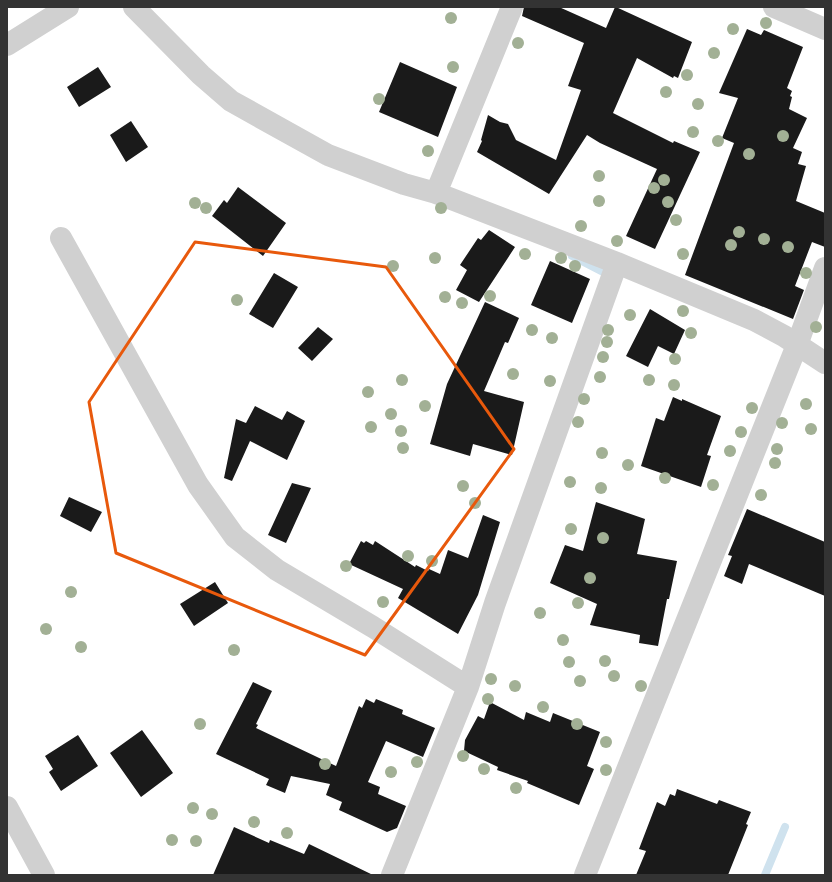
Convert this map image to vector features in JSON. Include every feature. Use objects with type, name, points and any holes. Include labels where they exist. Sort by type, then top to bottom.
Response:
[{"type":"street","points":[[7,45],[68,7]]},
{"type":"street","points":[[134,7],[201,75],[231,101],[328,155],[404,184],[436,193],[616,263],[754,320],[784,336],[825,363]]},
{"type":"street","points":[[436,193],[512,7]]},
{"type":"street","points":[[774,7],[825,29]]},
{"type":"street","points":[[61,238],[198,485],[234,537],[277,570],[373,627],[468,687]]},
{"type":"street","points":[[392,875],[468,687],[495,603],[616,263]]},
{"type":"street","points":[[585,875],[797,345],[825,268]]},
{"type":"street","points":[[7,807],[44,875]]},
{"type":"highlighted area","points":[[195,242],[386,267],[514,449],[365,655],[116,553],[89,402]]},
{"type":"building","points":[[524,7],[559,7],[606,28],[616,7],[692,42],[678,78],[674,76],[673,78],[637,58],[613,113],[673,143],[674,141],[700,152],[655,249],[626,236],[657,169],[600,143],[587,135],[549,194],[477,152],[482,141],[488,115],[500,122],[508,124],[516,140],[556,160],[581,90],[568,86],[584,43],[522,16]]},
{"type":"building","points":[[747,29],[761,35],[764,30],[803,47],[787,88],[792,91],[789,109],[807,118],[793,148],[802,152],[798,164],[806,166],[796,201],[825,213],[825,247],[812,242],[795,286],[804,290],[793,319],[685,275],[734,143],[722,138],[738,98],[719,93]]},
{"type":"building","points":[[400,62],[457,87],[438,137],[379,112]]},
{"type":"building","points":[[98,67],[111,87],[79,107],[67,87]]},
{"type":"building","points":[[131,121],[148,147],[126,162],[110,135]]},
{"type":"building","points":[[238,187],[286,223],[263,256],[212,216],[224,200],[227,203]]},
{"type":"building","points":[[489,230],[515,247],[479,302],[456,290],[467,270],[460,265],[478,238],[481,240]]},
{"type":"building","points":[[550,261],[590,279],[572,323],[531,305]]},
{"type":"building","points":[[274,273],[298,287],[273,328],[249,314]]},
{"type":"building","points":[[485,302],[519,318],[508,343],[505,342],[484,391],[524,402],[512,455],[473,444],[470,456],[430,444],[447,384]]},
{"type":"building","points":[[650,309],[685,330],[674,354],[658,346],[648,367],[626,356]]},
{"type":"building","points":[[318,327],[333,339],[312,361],[298,348]]},
{"type":"building","points":[[673,397],[682,401],[682,399],[721,416],[707,455],[711,456],[701,487],[641,466],[656,418],[664,421]]},
{"type":"building","points":[[255,406],[282,420],[287,411],[305,421],[287,460],[250,441],[232,481],[224,478],[236,419],[246,423]]},
{"type":"building","points":[[292,483],[311,488],[286,543],[268,535]]},
{"type":"building","points":[[69,497],[102,512],[91,532],[60,516]]},
{"type":"building","points":[[596,502],[645,519],[637,554],[677,561],[669,599],[667,599],[658,646],[639,643],[640,635],[590,625],[597,604],[550,583],[565,545],[583,551]]},
{"type":"building","points":[[747,509],[825,542],[825,596],[749,564],[742,584],[724,576],[732,556],[728,555]]},
{"type":"building","points":[[483,515],[500,522],[478,595],[458,634],[398,598],[403,589],[349,564],[361,541],[364,543],[366,541],[373,545],[375,541],[415,567],[416,565],[428,571],[429,569],[440,574],[448,550],[468,558]]},
{"type":"building","points":[[215,582],[228,603],[194,626],[180,604]]},
{"type":"building","points":[[253,682],[272,691],[256,724],[258,725],[256,728],[336,766],[359,706],[362,708],[366,699],[374,703],[376,699],[403,710],[402,714],[435,728],[423,757],[386,741],[368,782],[380,787],[378,794],[406,806],[397,828],[387,832],[339,810],[342,802],[326,795],[330,784],[291,776],[285,793],[266,785],[269,779],[216,754]]},
{"type":"building","points":[[490,702],[524,720],[526,712],[550,722],[553,713],[600,732],[587,766],[594,769],[579,805],[527,783],[528,781],[497,770],[498,767],[464,751],[465,740],[478,716],[484,719]]},
{"type":"building","points":[[142,730],[173,773],[141,797],[110,753]]},
{"type":"building","points":[[78,735],[98,766],[61,791],[49,772],[53,769],[45,756]]},
{"type":"building","points":[[677,789],[717,804],[719,800],[751,812],[746,824],[748,825],[728,875],[636,875],[646,851],[639,849],[657,802],[665,806],[670,794],[675,796]]},
{"type":"building","points":[[234,827],[269,843],[270,840],[304,854],[309,844],[373,875],[213,875]]},
{"type":"waterway","points":[[572,256],[609,274]]},
{"type":"waterway","points":[[765,875],[785,827]]}]
